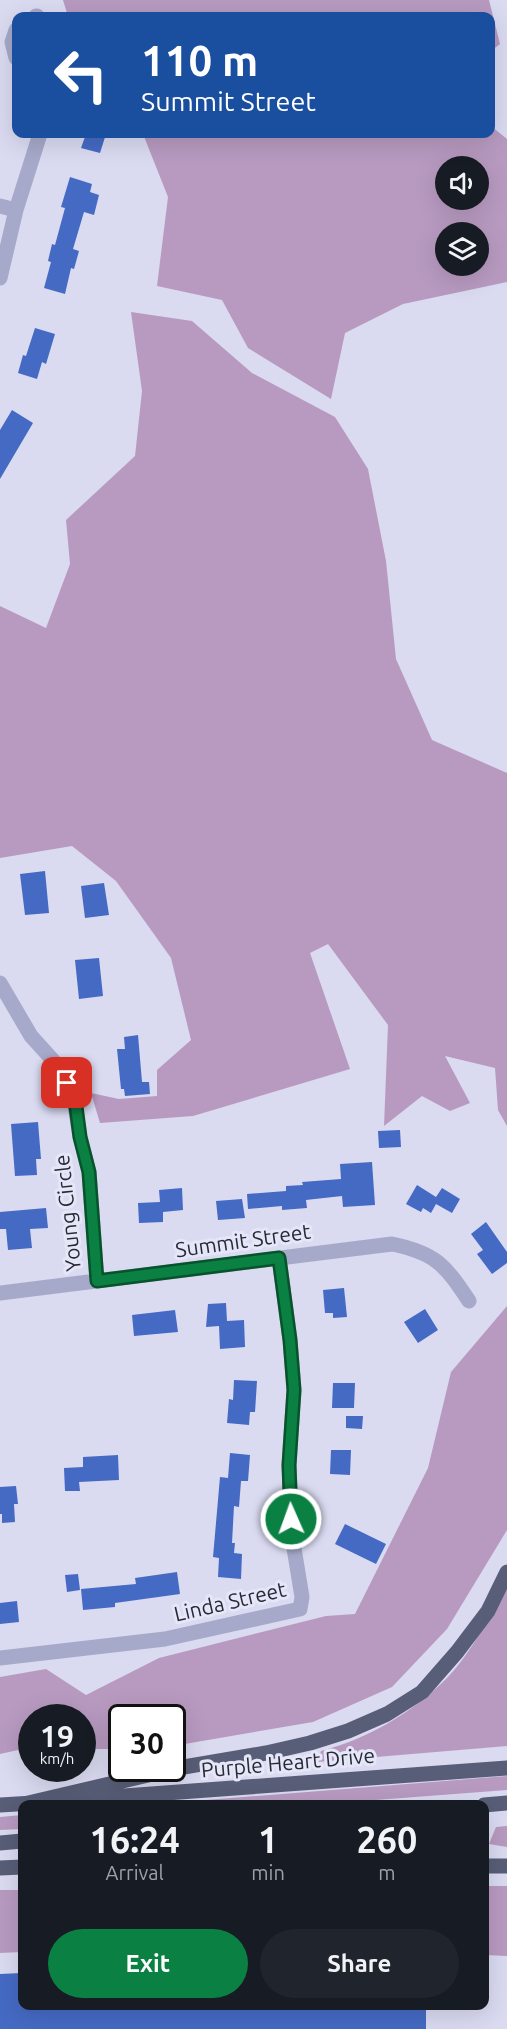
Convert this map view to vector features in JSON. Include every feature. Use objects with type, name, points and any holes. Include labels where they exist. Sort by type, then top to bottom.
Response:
[{"type":"main road","points":[[41,1800],[178,1768],[310,1743],[348,1731],[387,1714],[422,1692],[457,1652],[488,1611],[507,1572]]},
{"type":"main road","name":"Purple Heart Drive","points":[[78,1800],[507,1768]]},
{"type":"main road","points":[[489,1805],[507,1803]]},
{"type":"main road","name":"Purple Heart Drive","points":[[0,1805],[18,1804]]},
{"type":"main road","points":[[0,1843],[18,1841]]},
{"type":"main road","points":[[489,1866],[507,1866]]},
{"type":"main road","points":[[0,1868],[18,1867]]},
{"type":"street","points":[[0,278],[16,210],[39,138]]},
{"type":"street","points":[[0,206],[16,210]]},
{"type":"street","name":"Young Circle","points":[[0,983],[31,1036],[59,1066],[75,1099],[80,1137],[89,1172],[97,1281]]},
{"type":"street","name":"Summit Street","points":[[0,1293],[392,1244],[415,1249],[435,1259],[450,1273],[469,1301]]},
{"type":"street","name":"Linda Street","points":[[0,1658],[165,1639],[300,1609],[302,1596],[292,1536],[289,1465],[293,1424],[292,1370],[279,1258]]},
{"type":"shaded area","points":[[63,0],[489,0],[492,12],[67,12]]},
{"type":"shaded area","points":[[495,24],[500,44],[495,48]]},
{"type":"shaded area","points":[[495,129],[507,139],[507,282],[403,304],[345,333],[331,399],[248,348],[222,300],[157,286],[168,197],[145,138],[495,138]]},
{"type":"shaded area","points":[[131,312],[192,321],[252,373],[335,417],[368,469],[386,561],[396,659],[432,740],[507,773],[507,1126],[498,1110],[495,1068],[445,1056],[470,1103],[450,1111],[422,1096],[384,1126],[388,1025],[328,944],[310,953],[350,1069],[193,1116],[100,1123],[91,1093],[119,1099],[157,1096],[157,1070],[191,1040],[171,958],[116,881],[72,846],[0,858],[0,606],[46,628],[70,564],[66,520],[135,456],[142,391]]},
{"type":"shaded area","points":[[507,1306],[507,1530],[447,1629],[392,1687],[313,1722],[186,1744],[186,1704],[108,1704],[108,1749],[96,1749],[96,1704],[18,1704],[18,1750],[0,1754],[0,1677],[46,1669],[86,1695],[159,1658],[326,1616],[355,1614],[428,1468],[451,1372]]},
{"type":"shaded area","points":[[507,1588],[507,1746],[317,1762],[321,1751],[373,1732],[405,1713],[434,1690],[464,1657]]},
{"type":"shaded area","points":[[507,1776],[507,1790],[376,1800],[205,1800]]},
{"type":"shaded area","points":[[18,1815],[18,1829],[0,1830],[0,1817]]},
{"type":"shaded area","points":[[507,1826],[507,1847],[489,1844],[496,1827]]},
{"type":"shaded area","points":[[489,1886],[507,1886],[507,1956],[489,1955]]},
{"type":"shaded area","points":[[0,1890],[18,1890],[18,1952],[0,1953]]},
{"type":"building","points":[[85,138],[105,138],[100,153],[81,148]]},
{"type":"building","points":[[70,177],[92,184],[90,192],[99,195],[94,215],[84,212],[73,249],[79,251],[74,269],[71,268],[65,294],[44,288],[51,262],[48,261],[65,208],[61,207]]},
{"type":"building","points":[[35,328],[55,334],[46,364],[42,362],[37,379],[18,373]]},
{"type":"building","points":[[12,410],[33,423],[0,479],[0,430]]},
{"type":"building","points":[[45,871],[49,913],[25,915],[20,874]]},
{"type":"building","points":[[104,883],[109,915],[85,918],[81,886]]},
{"type":"building","points":[[99,958],[103,996],[79,999],[75,960]]},
{"type":"building","points":[[138,1035],[142,1082],[149,1082],[150,1094],[125,1096],[124,1089],[121,1089],[117,1049],[125,1049],[124,1037]]},
{"type":"building","points":[[38,1122],[41,1159],[36,1159],[37,1175],[15,1176],[11,1124]]},
{"type":"building","points":[[400,1130],[401,1147],[379,1148],[378,1131]]},
{"type":"building","points":[[372,1162],[375,1205],[343,1207],[342,1196],[306,1200],[307,1208],[282,1210],[282,1206],[248,1209],[247,1194],[286,1191],[286,1186],[303,1185],[302,1182],[341,1179],[340,1164]]},
{"type":"building","points":[[417,1185],[436,1197],[442,1188],[460,1199],[452,1213],[436,1204],[431,1213],[423,1208],[421,1212],[406,1204]]},
{"type":"building","points":[[182,1188],[183,1210],[163,1212],[163,1222],[139,1223],[138,1203],[160,1202],[159,1190]]},
{"type":"building","points":[[242,1199],[245,1218],[218,1220],[216,1201]]},
{"type":"building","points":[[46,1208],[48,1228],[30,1229],[32,1248],[8,1250],[6,1229],[0,1229],[0,1212]]},
{"type":"building","points":[[486,1222],[507,1252],[507,1263],[492,1274],[477,1254],[483,1250],[471,1234]]},
{"type":"building","points":[[344,1288],[347,1317],[333,1318],[333,1313],[325,1313],[323,1290]]},
{"type":"building","points":[[226,1303],[227,1321],[244,1320],[245,1347],[220,1349],[219,1326],[206,1327],[208,1304]]},
{"type":"building","points":[[425,1309],[438,1330],[418,1343],[404,1322]]},
{"type":"building","points":[[175,1310],[178,1332],[134,1336],[132,1315]]},
{"type":"building","points":[[234,1380],[257,1381],[255,1412],[250,1412],[249,1425],[227,1423],[229,1399],[233,1400]]},
{"type":"building","points":[[333,1383],[355,1383],[354,1408],[332,1408]]},
{"type":"building","points":[[346,1416],[363,1416],[362,1429],[346,1428]]},
{"type":"building","points":[[331,1450],[351,1450],[350,1475],[330,1474]]},
{"type":"building","points":[[230,1453],[250,1455],[248,1481],[241,1481],[239,1507],[234,1506],[232,1543],[235,1543],[234,1553],[242,1554],[241,1579],[218,1577],[219,1558],[213,1557],[220,1477],[228,1478]]},
{"type":"building","points":[[118,1455],[119,1480],[79,1482],[80,1491],[65,1491],[64,1468],[83,1467],[83,1457]]},
{"type":"building","points":[[16,1486],[18,1504],[14,1504],[15,1522],[2,1523],[0,1487]]},
{"type":"building","points":[[345,1524],[386,1544],[376,1564],[335,1544]]},
{"type":"building","points":[[177,1572],[180,1594],[115,1603],[115,1607],[83,1610],[81,1589],[136,1584],[135,1578]]},
{"type":"building","points":[[78,1574],[80,1590],[67,1592],[65,1575]]},
{"type":"building","points":[[17,1601],[19,1622],[0,1624],[0,1603]]},
{"type":"building","points":[[18,1973],[18,2010],[426,2010],[426,2029],[0,2029],[0,1974]]},
{"type":"route","points":[[67,1083],[75,1099],[80,1137],[89,1172],[97,1281],[279,1258],[294,1390],[289,1465],[291,1519]]}]
